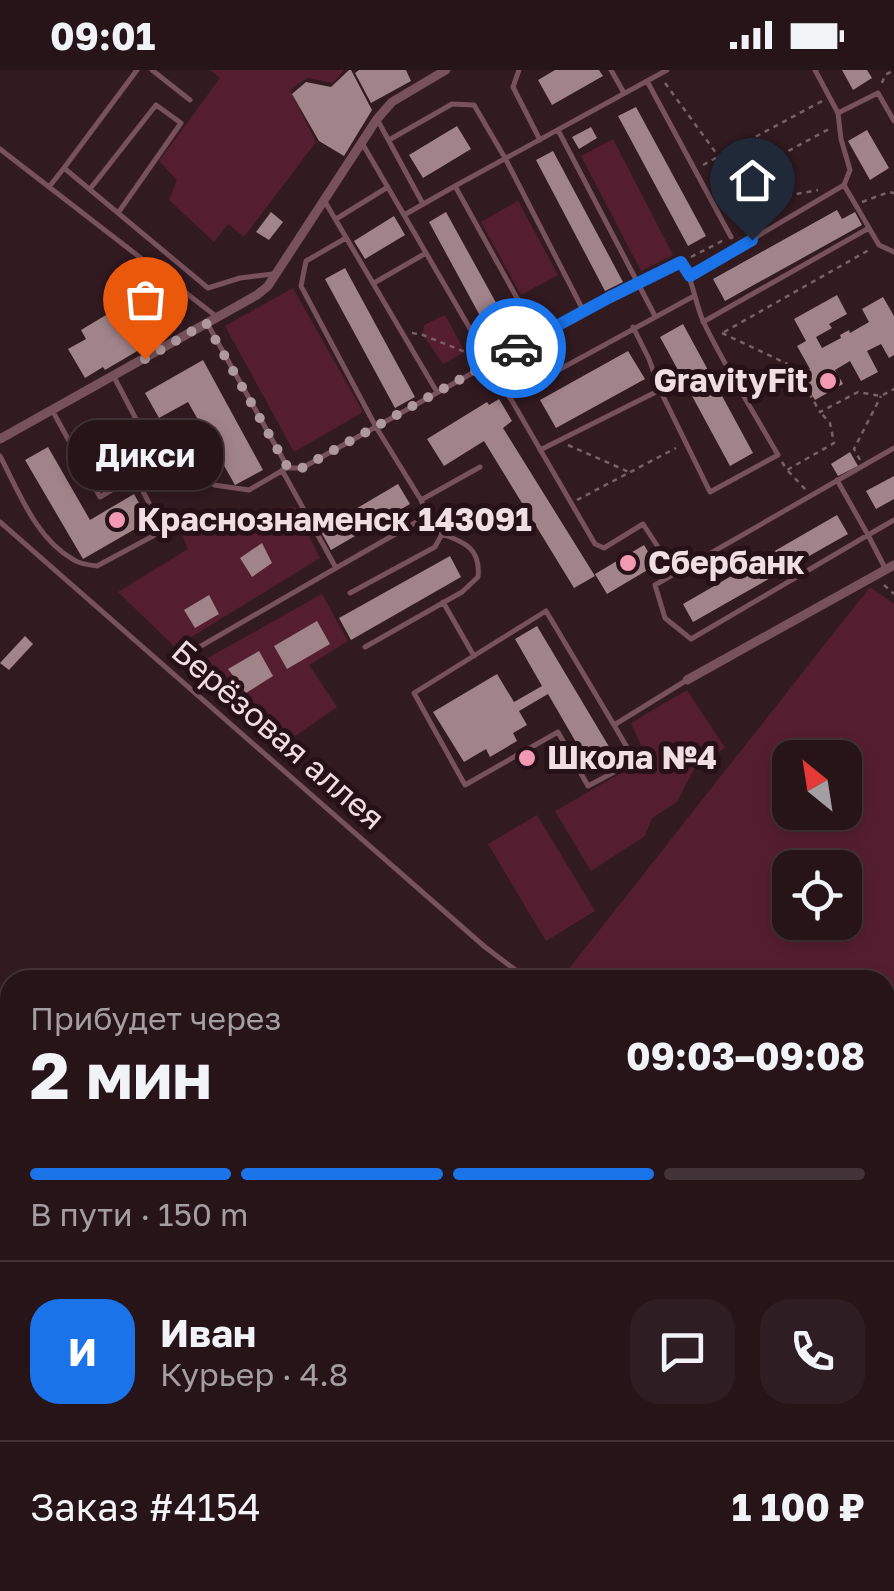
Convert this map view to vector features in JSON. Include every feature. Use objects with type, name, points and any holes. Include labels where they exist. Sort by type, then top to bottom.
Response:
[{"type":"street","points":[[0,439],[257,295],[276,274],[377,119],[392,102],[446,70]]},
{"type":"street","points":[[687,680],[885,570]]},
{"type":"lane","points":[[49,187],[137,70]]},
{"type":"lane","points":[[152,70],[190,100]]},
{"type":"lane","points":[[518,70],[513,87],[540,140]]},
{"type":"lane","points":[[611,70],[624,93]]},
{"type":"lane","points":[[404,215],[667,70]]},
{"type":"lane","points":[[690,276],[844,186],[850,170],[838,113],[815,70]]},
{"type":"lane","points":[[648,81],[731,236]]},
{"type":"lane","points":[[838,113],[878,93],[894,121]]},
{"type":"lane","points":[[389,140],[452,104],[474,105],[584,311]]},
{"type":"lane","points":[[90,189],[156,105],[181,124],[118,213]]},
{"type":"lane","points":[[377,119],[423,204]]},
{"type":"lane","points":[[558,130],[655,316]]},
{"type":"lane","points":[[362,142],[596,544],[604,548],[643,524],[674,574]]},
{"type":"lane","points":[[0,150],[217,318]]},
{"type":"lane","points":[[64,168],[208,288],[240,278],[276,274]]},
{"type":"lane","points":[[336,219],[388,186]]},
{"type":"lane","points":[[455,186],[538,336]]},
{"type":"lane","points":[[844,186],[879,245],[894,252]]},
{"type":"lane","points":[[324,199],[437,392]]},
{"type":"lane","points":[[704,322],[869,228]]},
{"type":"lane","points":[[346,238],[306,261],[301,286],[376,427],[427,516],[442,534]]},
{"type":"lane","points":[[374,283],[426,252]]},
{"type":"lane","points":[[147,440],[182,421],[214,485],[249,490],[285,469],[302,468],[490,362],[681,262],[690,276],[704,322],[778,454],[710,492],[633,328]]},
{"type":"lane","points":[[509,397],[694,296]]},
{"type":"lane","points":[[206,323],[336,568]]},
{"type":"lane","points":[[52,410],[100,497],[135,476],[148,460],[147,440],[114,377]]},
{"type":"lane","points":[[540,450],[660,390]]},
{"type":"lane","points":[[894,448],[655,585],[665,618],[691,639],[894,520]]},
{"type":"lane","points":[[0,456],[36,524],[76,562],[97,566],[162,528],[135,476]]},
{"type":"lane","points":[[420,500],[480,466]]},
{"type":"lane","points":[[837,480],[885,570]]},
{"type":"lane","points":[[182,657],[427,516]]},
{"type":"lane","name":"Берёзовая аллея","points":[[0,522],[516,970]]},
{"type":"lane","points":[[350,593],[435,546],[442,534]]},
{"type":"lane","points":[[365,646],[462,592],[478,577],[480,564],[466,542],[442,534]]},
{"type":"lane","points":[[443,602],[474,656]]},
{"type":"lane","points":[[546,611],[614,725],[635,761],[588,786],[558,732],[466,785],[414,693],[546,611]]},
{"type":"lane","points":[[614,725],[687,680]]},
{"type":"path","points":[[878,93],[885,75],[894,70]]},
{"type":"path","points":[[658,75],[719,156],[786,196]]},
{"type":"path","points":[[694,170],[829,97]]},
{"type":"path","points":[[708,194],[839,124]]},
{"type":"path","points":[[708,194],[786,196],[844,186]]},
{"type":"path","points":[[856,205],[889,192],[894,194]]},
{"type":"path","points":[[681,262],[731,236]]},
{"type":"path","points":[[787,470],[834,443],[830,423],[815,406],[794,367],[722,333],[879,245]]},
{"type":"path","points":[[401,331],[423,335],[490,362]]},
{"type":"path","points":[[761,385],[794,367]]},
{"type":"path","points":[[864,465],[854,449],[881,396],[894,389]]},
{"type":"path","points":[[820,412],[858,392],[881,396]]},
{"type":"path","points":[[557,441],[629,472]]},
{"type":"path","points":[[571,503],[685,443]]},
{"type":"path","points":[[778,454],[787,470],[811,495]]},
{"type":"path","points":[[885,570],[894,594]]},
{"type":"shaded area","points":[[210,70],[344,70],[333,83],[307,78],[290,90],[316,142],[244,237],[228,224],[214,242],[169,200],[177,180],[159,161],[220,78]]},
{"type":"shaded area","points":[[613,139],[673,255],[641,271],[581,156]]},
{"type":"shaded area","points":[[518,201],[558,275],[521,295],[481,222]]},
{"type":"shaded area","points":[[293,288],[363,412],[294,452],[225,326]]},
{"type":"shaded area","points":[[445,315],[465,352],[443,364],[423,335],[424,325]]},
{"type":"shaded area","points":[[124,420],[142,449],[138,462],[106,481],[84,443]]},
{"type":"shaded area","points":[[295,507],[320,558],[175,647],[118,592],[188,549],[175,517]]},
{"type":"shaded area","points":[[870,587],[894,604],[894,970],[568,970]]},
{"type":"shaded area","points":[[322,594],[348,641],[309,665],[337,707],[291,739],[204,660]]},
{"type":"shaded area","points":[[687,690],[725,748],[695,767],[677,802],[652,818],[645,836],[591,871],[555,811],[647,758],[631,723]]},
{"type":"shaded area","points":[[537,815],[595,911],[546,941],[488,844]]},
{"type":"building","points":[[349,70],[372,110],[344,156],[319,141],[292,94],[306,82],[331,87]]},
{"type":"building","points":[[406,70],[411,81],[371,103],[355,73]]},
{"type":"building","points":[[555,70],[599,70],[603,76],[552,105],[538,80]]},
{"type":"building","points":[[842,70],[867,70],[872,78],[853,90]]},
{"type":"building","points":[[636,107],[706,236],[688,246],[618,116]]},
{"type":"building","points":[[457,126],[471,149],[423,178],[409,155]]},
{"type":"building","points":[[591,127],[597,138],[579,149],[572,137]]},
{"type":"building","points":[[867,130],[889,168],[870,180],[848,141]]},
{"type":"building","points":[[553,151],[623,282],[605,291],[536,160]]},
{"type":"building","points":[[837,210],[842,219],[855,212],[862,225],[725,301],[713,279]]},
{"type":"building","points":[[271,212],[283,222],[269,240],[256,232]]},
{"type":"building","points":[[446,212],[516,339],[498,349],[429,222]]},
{"type":"building","points":[[394,216],[405,235],[365,259],[354,241]]},
{"type":"building","points":[[345,268],[415,397],[395,408],[325,279]]},
{"type":"building","points":[[151,288],[173,330],[85,378],[68,349],[86,339],[81,330]]},
{"type":"building","points":[[837,295],[847,314],[816,337],[822,348],[869,322],[862,309],[883,297],[894,316],[894,355],[889,358],[881,344],[867,351],[878,372],[861,381],[850,361],[835,370],[843,384],[815,400],[800,375],[810,369],[797,346],[806,341],[794,319]]},
{"type":"building","points":[[683,324],[753,453],[730,466],[660,337]]},
{"type":"building","points":[[628,351],[645,379],[556,428],[540,400]]},
{"type":"building","points":[[203,360],[263,470],[235,485],[188,402],[159,418],[145,393]]},
{"type":"building","points":[[499,399],[512,421],[503,428],[595,576],[574,588],[484,441],[444,466],[427,439],[487,402],[489,405]]},
{"type":"building","points":[[48,447],[90,520],[134,494],[149,521],[83,559],[25,460]]},
{"type":"building","points":[[850,452],[858,466],[838,476],[831,464]]},
{"type":"building","points":[[894,476],[894,499],[876,509],[866,491]]},
{"type":"building","points":[[398,484],[410,504],[331,550],[320,530]]},
{"type":"building","points":[[837,515],[848,534],[693,622],[683,604]]},
{"type":"building","points":[[262,543],[272,563],[252,577],[240,558]]},
{"type":"building","points":[[644,545],[656,565],[607,594],[595,574]]},
{"type":"building","points":[[450,556],[461,577],[351,640],[339,618]]},
{"type":"building","points":[[209,595],[219,614],[195,628],[184,610]]},
{"type":"building","points":[[317,621],[330,644],[287,669],[274,646]]},
{"type":"building","points":[[537,626],[611,750],[588,763],[548,694],[519,711],[527,725],[513,733],[517,741],[490,757],[486,749],[464,762],[433,712],[497,674],[514,702],[542,686],[515,639]]},
{"type":"building","points":[[25,636],[33,644],[9,670],[0,663]]},
{"type":"building","points":[[259,651],[273,676],[246,693],[228,669]]},
{"type":"way so far","points":[[145,359],[206,323],[288,468],[302,468],[516,348]]},
{"type":"place","name":"Дикси","points":[[145,359]]},
{"type":"place","name":"GravityFit","points":[[828,381]]},
{"type":"place","name":"Краснознаменск 143091","points":[[117,520]]},
{"type":"place","name":"Сбербанк","points":[[628,563]]},
{"type":"place","name":"Школа №4","points":[[527,758]]},
{"type":"route","points":[[516,348],[681,262],[690,276],[752,240]]}]
